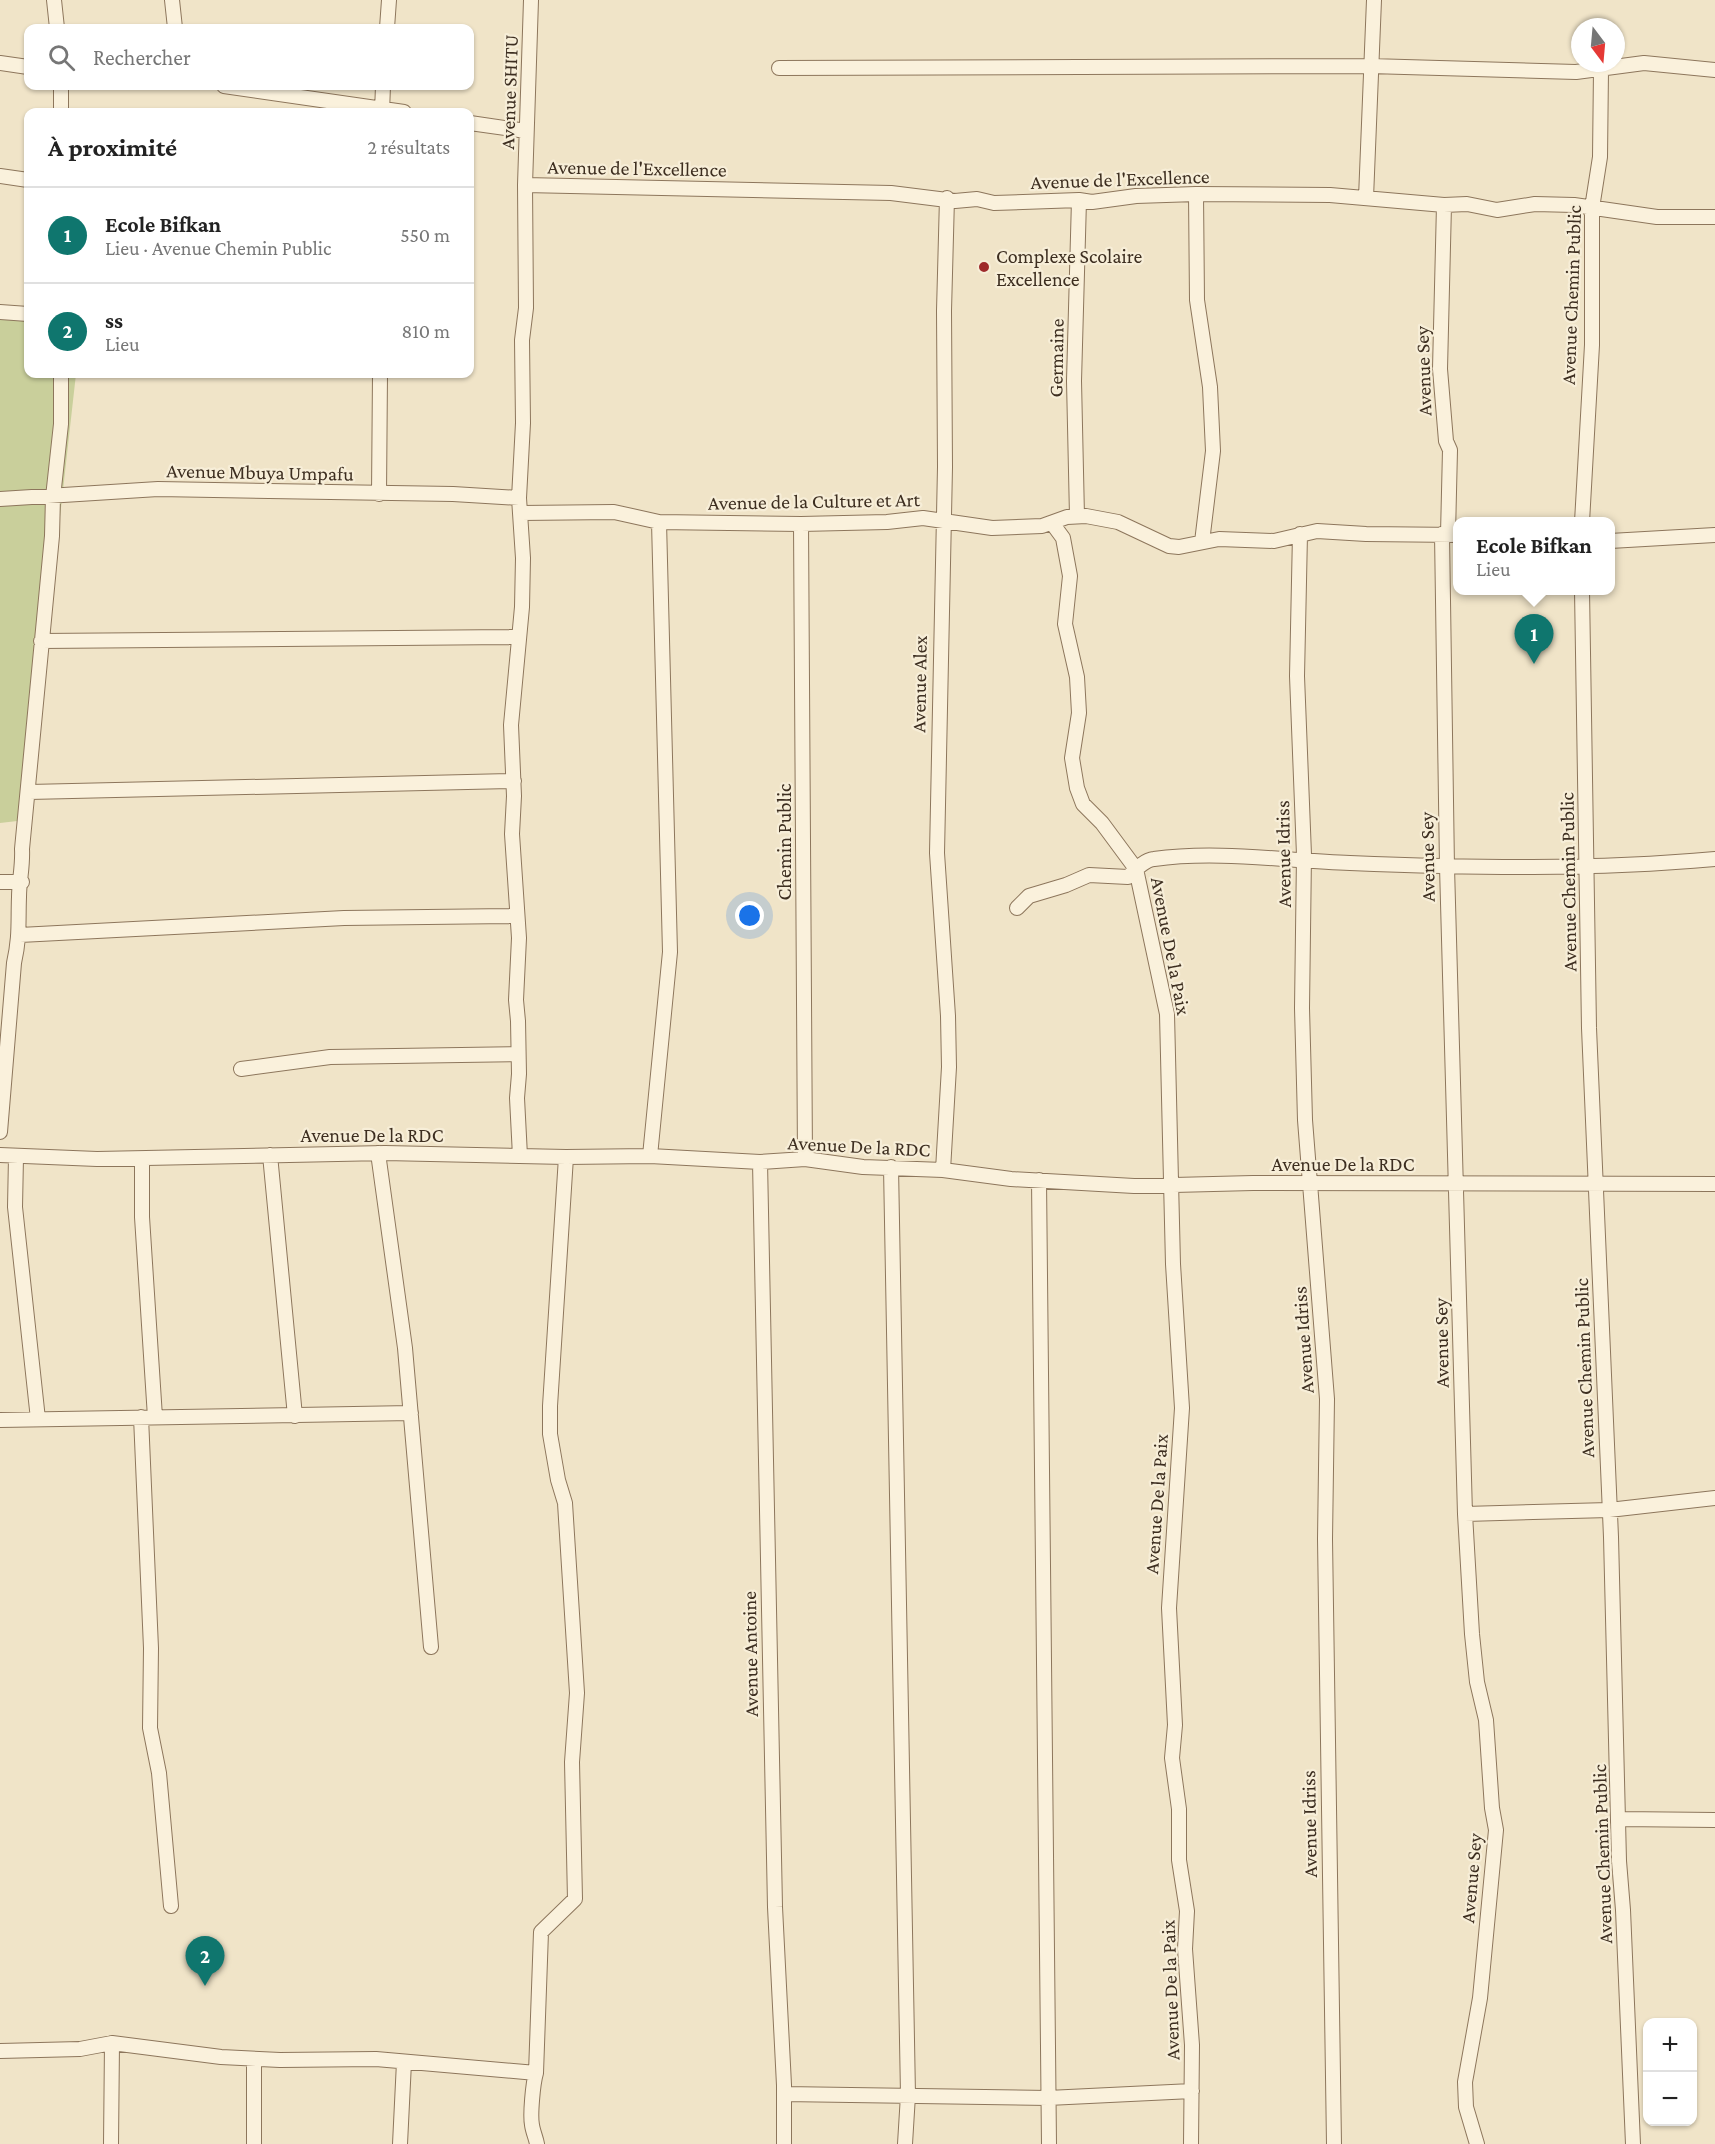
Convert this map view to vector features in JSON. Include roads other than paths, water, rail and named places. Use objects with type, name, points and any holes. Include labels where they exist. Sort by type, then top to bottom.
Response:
[{"type":"street","points":[[54,0],[57,24]]},
{"type":"street","points":[[172,0],[175,24]]},
{"type":"street","points":[[387,24],[389,0]]},
{"type":"street","name":"Avenue SHITU","points":[[520,1156],[516,1000],[519,962],[512,834],[514,781],[511,725],[522,607],[519,498],[523,423],[522,340],[526,308],[525,185],[531,0]]},
{"type":"street","points":[[1366,198],[1374,0]]},
{"type":"street","points":[[0,63],[24,66]]},
{"type":"street","points":[[1625,66],[1644,63],[1715,70]]},
{"type":"street","points":[[780,68],[1370,66],[1571,71]]},
{"type":"street","name":"Avenue Chemin Public","points":[[1582,517],[1592,345],[1592,208],[1600,158],[1601,72]]},
{"type":"street","points":[[61,90],[61,108]]},
{"type":"street","points":[[249,90],[363,108]]},
{"type":"street","points":[[382,108],[383,90]]},
{"type":"street","points":[[474,124],[526,131]]},
{"type":"street","points":[[0,176],[24,179]]},
{"type":"street","name":"Avenue de l'Excellence","points":[[525,185],[891,193],[947,198],[955,201],[977,199],[994,203],[1079,200],[1092,202],[1136,196],[1196,194],[1366,198],[1444,205],[1467,204],[1497,210],[1535,204],[1592,208],[1657,217],[1715,217]]},
{"type":"street","points":[[1196,194],[1197,292],[1210,387],[1213,451],[1202,542]]},
{"type":"street","name":"Avenue Alex","points":[[944,1170],[949,1068],[948,1016],[937,853],[942,521],[945,468],[944,311],[947,198]]},
{"type":"street","name":"Germaine","points":[[1077,516],[1074,381],[1079,200]]},
{"type":"street","name":"Avenue Sey","points":[[1444,205],[1440,369],[1446,441],[1450,450],[1447,867],[1465,1514],[1472,1634],[1477,1682],[1486,1720],[1492,1808],[1496,1830],[1479,1998],[1465,2082],[1466,2107],[1478,2144]]},
{"type":"street","points":[[0,312],[24,314]]},
{"type":"street","points":[[0,1132],[14,963],[20,935],[19,894],[22,882],[52,536],[53,497],[61,424],[61,378]]},
{"type":"street","points":[[379,494],[380,378]]},
{"type":"street","name":"Avenue Mbuya Umpafu","points":[[0,499],[158,489],[519,498]]},
{"type":"street","name":"Avenue de la Culture et Art","points":[[521,513],[614,512],[659,522],[801,524],[887,522],[923,518],[992,528],[1042,526],[1059,519],[1077,516],[1118,522],[1169,546],[1188,547],[1202,542],[1235,539],[1274,541],[1300,534],[1326,531],[1366,534],[1449,534]]},
{"type":"street","points":[[650,1156],[670,952],[659,522]]},
{"type":"street","points":[[1053,523],[1064,538],[1070,576],[1065,624],[1077,677],[1079,713],[1072,758],[1077,788],[1083,804],[1102,823],[1136,869]]},
{"type":"street","name":"Chemin Public","points":[[801,524],[806,1160]]},
{"type":"street","name":"Avenue Idriss","points":[[1300,534],[1297,676],[1304,862],[1302,1008],[1305,1120],[1312,1183],[1327,1399],[1325,1539],[1334,2144]]},
{"type":"street","points":[[1615,541],[1715,535]]},
{"type":"street","name":"Avenue Chemin Public","points":[[1582,595],[1589,1028],[1609,1510],[1618,1820],[1633,2144]]},
{"type":"street","points":[[42,641],[518,637]]},
{"type":"street","points":[[29,792],[514,781]]},
{"type":"street","points":[[1017,908],[1029,896],[1066,885],[1089,875],[1128,877],[1151,859],[1266,857],[1304,862],[1447,867],[1656,865],[1715,859]]},
{"type":"street","name":"Avenue De la Paix","points":[[1136,869],[1167,1014],[1173,1264],[1182,1408],[1169,1608],[1174,1725],[1172,1758],[1179,1809],[1179,1860],[1187,1911],[1185,1949],[1188,1973],[1192,2091],[1191,2144]]},
{"type":"street","points":[[0,882],[22,882]]},
{"type":"street","points":[[20,935],[344,918],[517,916]]},
{"type":"street","points":[[241,1070],[330,1057],[518,1054]]},
{"type":"street","points":[[378,1153],[405,1348],[431,1647]]},
{"type":"street","name":"Avenue De la RDC","points":[[0,1155],[142,1159],[378,1153],[567,1157],[650,1156],[760,1162],[806,1160],[863,1167],[944,1170],[1011,1179],[1134,1186],[1312,1183],[1715,1184]]},
{"type":"street","points":[[270,1155],[295,1416]]},
{"type":"street","points":[[16,1157],[15,1207],[38,1419]]},
{"type":"street","points":[[537,2144],[531,2124],[534,2103],[531,2089],[536,2073],[541,1932],[575,1899],[572,1761],[577,1681],[566,1503],[558,1480],[550,1434],[567,1157]]},
{"type":"street","points":[[142,1159],[142,1217],[155,1417]]},
{"type":"street","name":"Avenue Antoine","points":[[760,1162],[775,1907],[784,2094],[784,2144]]},
{"type":"street","points":[[891,1167],[908,2096],[905,2144]]},
{"type":"street","points":[[1039,1180],[1049,2144]]},
{"type":"street","points":[[0,1420],[411,1413]]},
{"type":"street","points":[[141,1417],[151,1648],[150,1728],[159,1773],[171,1906]]},
{"type":"street","points":[[1465,1514],[1609,1510],[1715,1498]]},
{"type":"street","points":[[1618,1820],[1715,1820]]},
{"type":"street","points":[[0,2051],[80,2049],[112,2043],[254,2059],[376,2059],[536,2073]]},
{"type":"street","points":[[111,2144],[112,2043]]},
{"type":"street","points":[[254,2059],[254,2144]]},
{"type":"street","points":[[400,2144],[404,2062]]},
{"type":"street","points":[[784,2094],[1048,2098],[1192,2091]]},
{"type":"place","name":"Complexe Scolaire Excellence","points":[[984,267]]},
{"type":"place","name":"Ecole Bifkan","points":[[1534,664]]},
{"type":"place","name":"ss","points":[[205,1986]]}]
